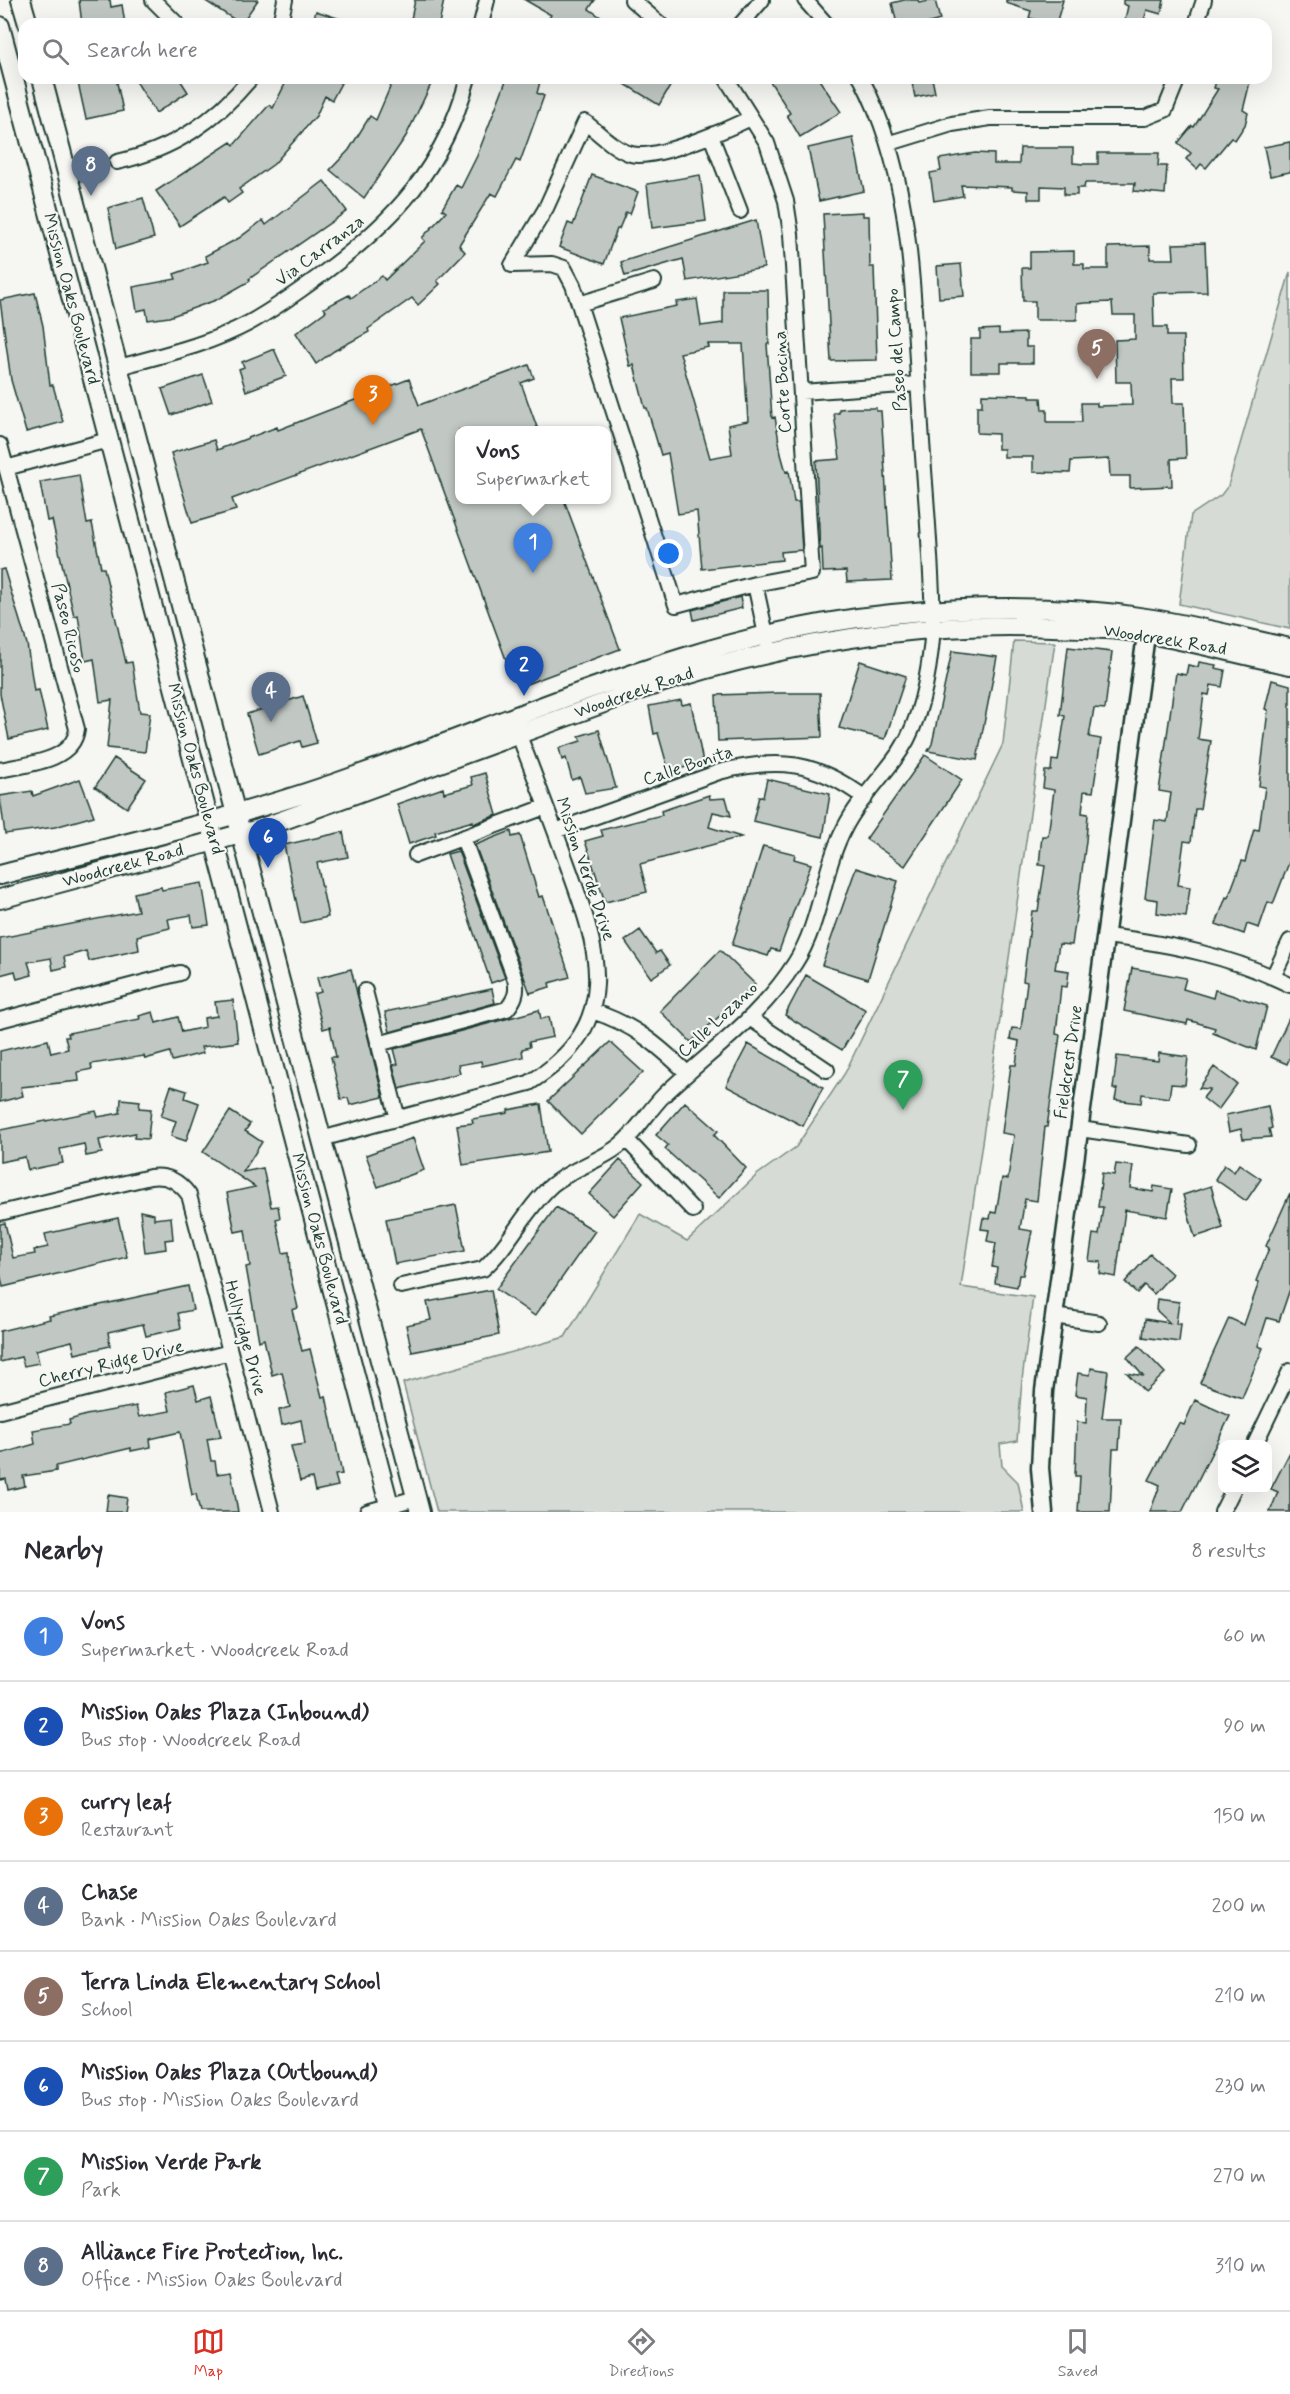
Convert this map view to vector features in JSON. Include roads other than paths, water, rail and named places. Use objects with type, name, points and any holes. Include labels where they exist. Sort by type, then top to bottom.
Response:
[{"type":"main road","points":[[21,0],[26,18]]},
{"type":"main road","name":"Mission Oaks Boulevard","points":[[0,26],[390,1509]]},
{"type":"main road","name":"Mission Oaks Boulevard","points":[[44,84],[418,1505]]},
{"type":"main road","name":"Woodcreek Road","points":[[0,899],[214,842],[303,814],[675,658],[768,643],[823,622],[933,619],[1041,609],[1290,648]]},
{"type":"main road","name":"Woodcreek Road","points":[[1148,626],[1290,665]]},
{"type":"main road","name":"Woodcreek Road","points":[[0,874],[237,816],[516,726]]},
{"type":"street","points":[[153,0],[171,18]]},
{"type":"street","points":[[281,18],[285,0]]},
{"type":"street","points":[[483,18],[487,0]]},
{"type":"street","points":[[632,0],[653,18]]},
{"type":"street","points":[[746,18],[762,0]]},
{"type":"street","points":[[805,0],[821,18]]},
{"type":"street","points":[[1198,18],[1204,0]]},
{"type":"street","points":[[117,162],[167,148],[233,100],[246,84]]},
{"type":"street","name":"Via Carranza","points":[[119,367],[204,343],[248,323],[288,298],[360,246],[391,218],[434,160],[452,126],[466,84]]},
{"type":"street","name":"Corte Bocina","points":[[730,84],[767,143],[786,201],[791,234],[812,573],[756,584]]},
{"type":"street","name":"Paseo del Campo","points":[[864,84],[890,143],[904,207],[933,619]]},
{"type":"street","points":[[890,143],[952,124],[990,118],[1145,118],[1165,110],[1176,84]]},
{"type":"street","points":[[751,118],[711,136],[643,156],[630,154],[614,145],[585,122],[546,208],[512,265],[552,264],[564,268],[579,304],[676,605],[756,584],[768,643]]},
{"type":"street","points":[[711,136],[740,211]]},
{"type":"street","points":[[579,304],[654,281]]},
{"type":"street","points":[[801,392],[918,384]]},
{"type":"street","points":[[6,468],[108,440]]},
{"type":"street","name":"Paseo Ricoso","points":[[0,445],[77,729],[76,737],[61,755],[0,770]]},
{"type":"street","name":"Calle Lozano","points":[[401,1286],[483,1269],[548,1189],[568,1174],[617,1148],[627,1140],[661,1099],[751,1019],[782,983],[809,938],[845,826],[903,748],[914,726],[932,645],[933,619]]},
{"type":"street","name":"Fieldcrest Drive","points":[[1044,1512],[1040,1468],[1044,1391],[1148,626]]},
{"type":"street","name":"Mission Verde Drive","points":[[321,1139],[529,1083],[553,1068],[568,1052],[592,1011],[596,978],[590,927],[516,726]]},
{"type":"street","name":"Calle Bonita","points":[[555,831],[719,772],[746,765],[782,763],[821,771],[845,782],[865,798]]},
{"type":"street","points":[[416,855],[545,807]]},
{"type":"street","points":[[378,1044],[507,1009],[514,1000],[517,989],[515,979],[463,838]]},
{"type":"street","points":[[1106,936],[1169,944],[1222,957],[1290,985]]},
{"type":"street","points":[[1273,977],[1290,941]]},
{"type":"street","points":[[0,1020],[180,973]]},
{"type":"street","points":[[364,991],[398,1119]]},
{"type":"street","points":[[592,1011],[620,1020],[648,1038],[687,1074]]},
{"type":"street","points":[[751,1019],[827,1070]]},
{"type":"street","points":[[1080,1129],[1189,1145]]},
{"type":"street","points":[[627,1140],[693,1210]]},
{"type":"street","name":"Hollyridge Drive","points":[[0,1213],[150,1177],[163,1176],[173,1180],[189,1195],[272,1512]]},
{"type":"street","points":[[1054,1316],[1099,1323]]},
{"type":"street","name":"Cherry Ridge Drive","points":[[0,1411],[230,1352]]},
{"type":"street","points":[[1257,1440],[1290,1371]]},
{"type":"street","points":[[1222,1512],[1231,1494]]},
{"type":"street","points":[[368,1512],[418,1505]]},
{"type":"place","name":"Alliance Fire Protection, Inc.","points":[[91,196]]},
{"type":"place","name":"Terra Linda Elementary School","points":[[1097,379]]},
{"type":"place","name":"curry leaf","points":[[373,425]]},
{"type":"place","name":"Vons","points":[[533,573]]},
{"type":"place","name":"Mission Oaks Plaza (Inbound)","points":[[524,696]]},
{"type":"place","name":"Chase","points":[[271,722]]},
{"type":"place","name":"Mission Oaks Plaza (Outbound)","points":[[268,868]]},
{"type":"place","name":"Mission Verde Park","points":[[903,1110]]}]
